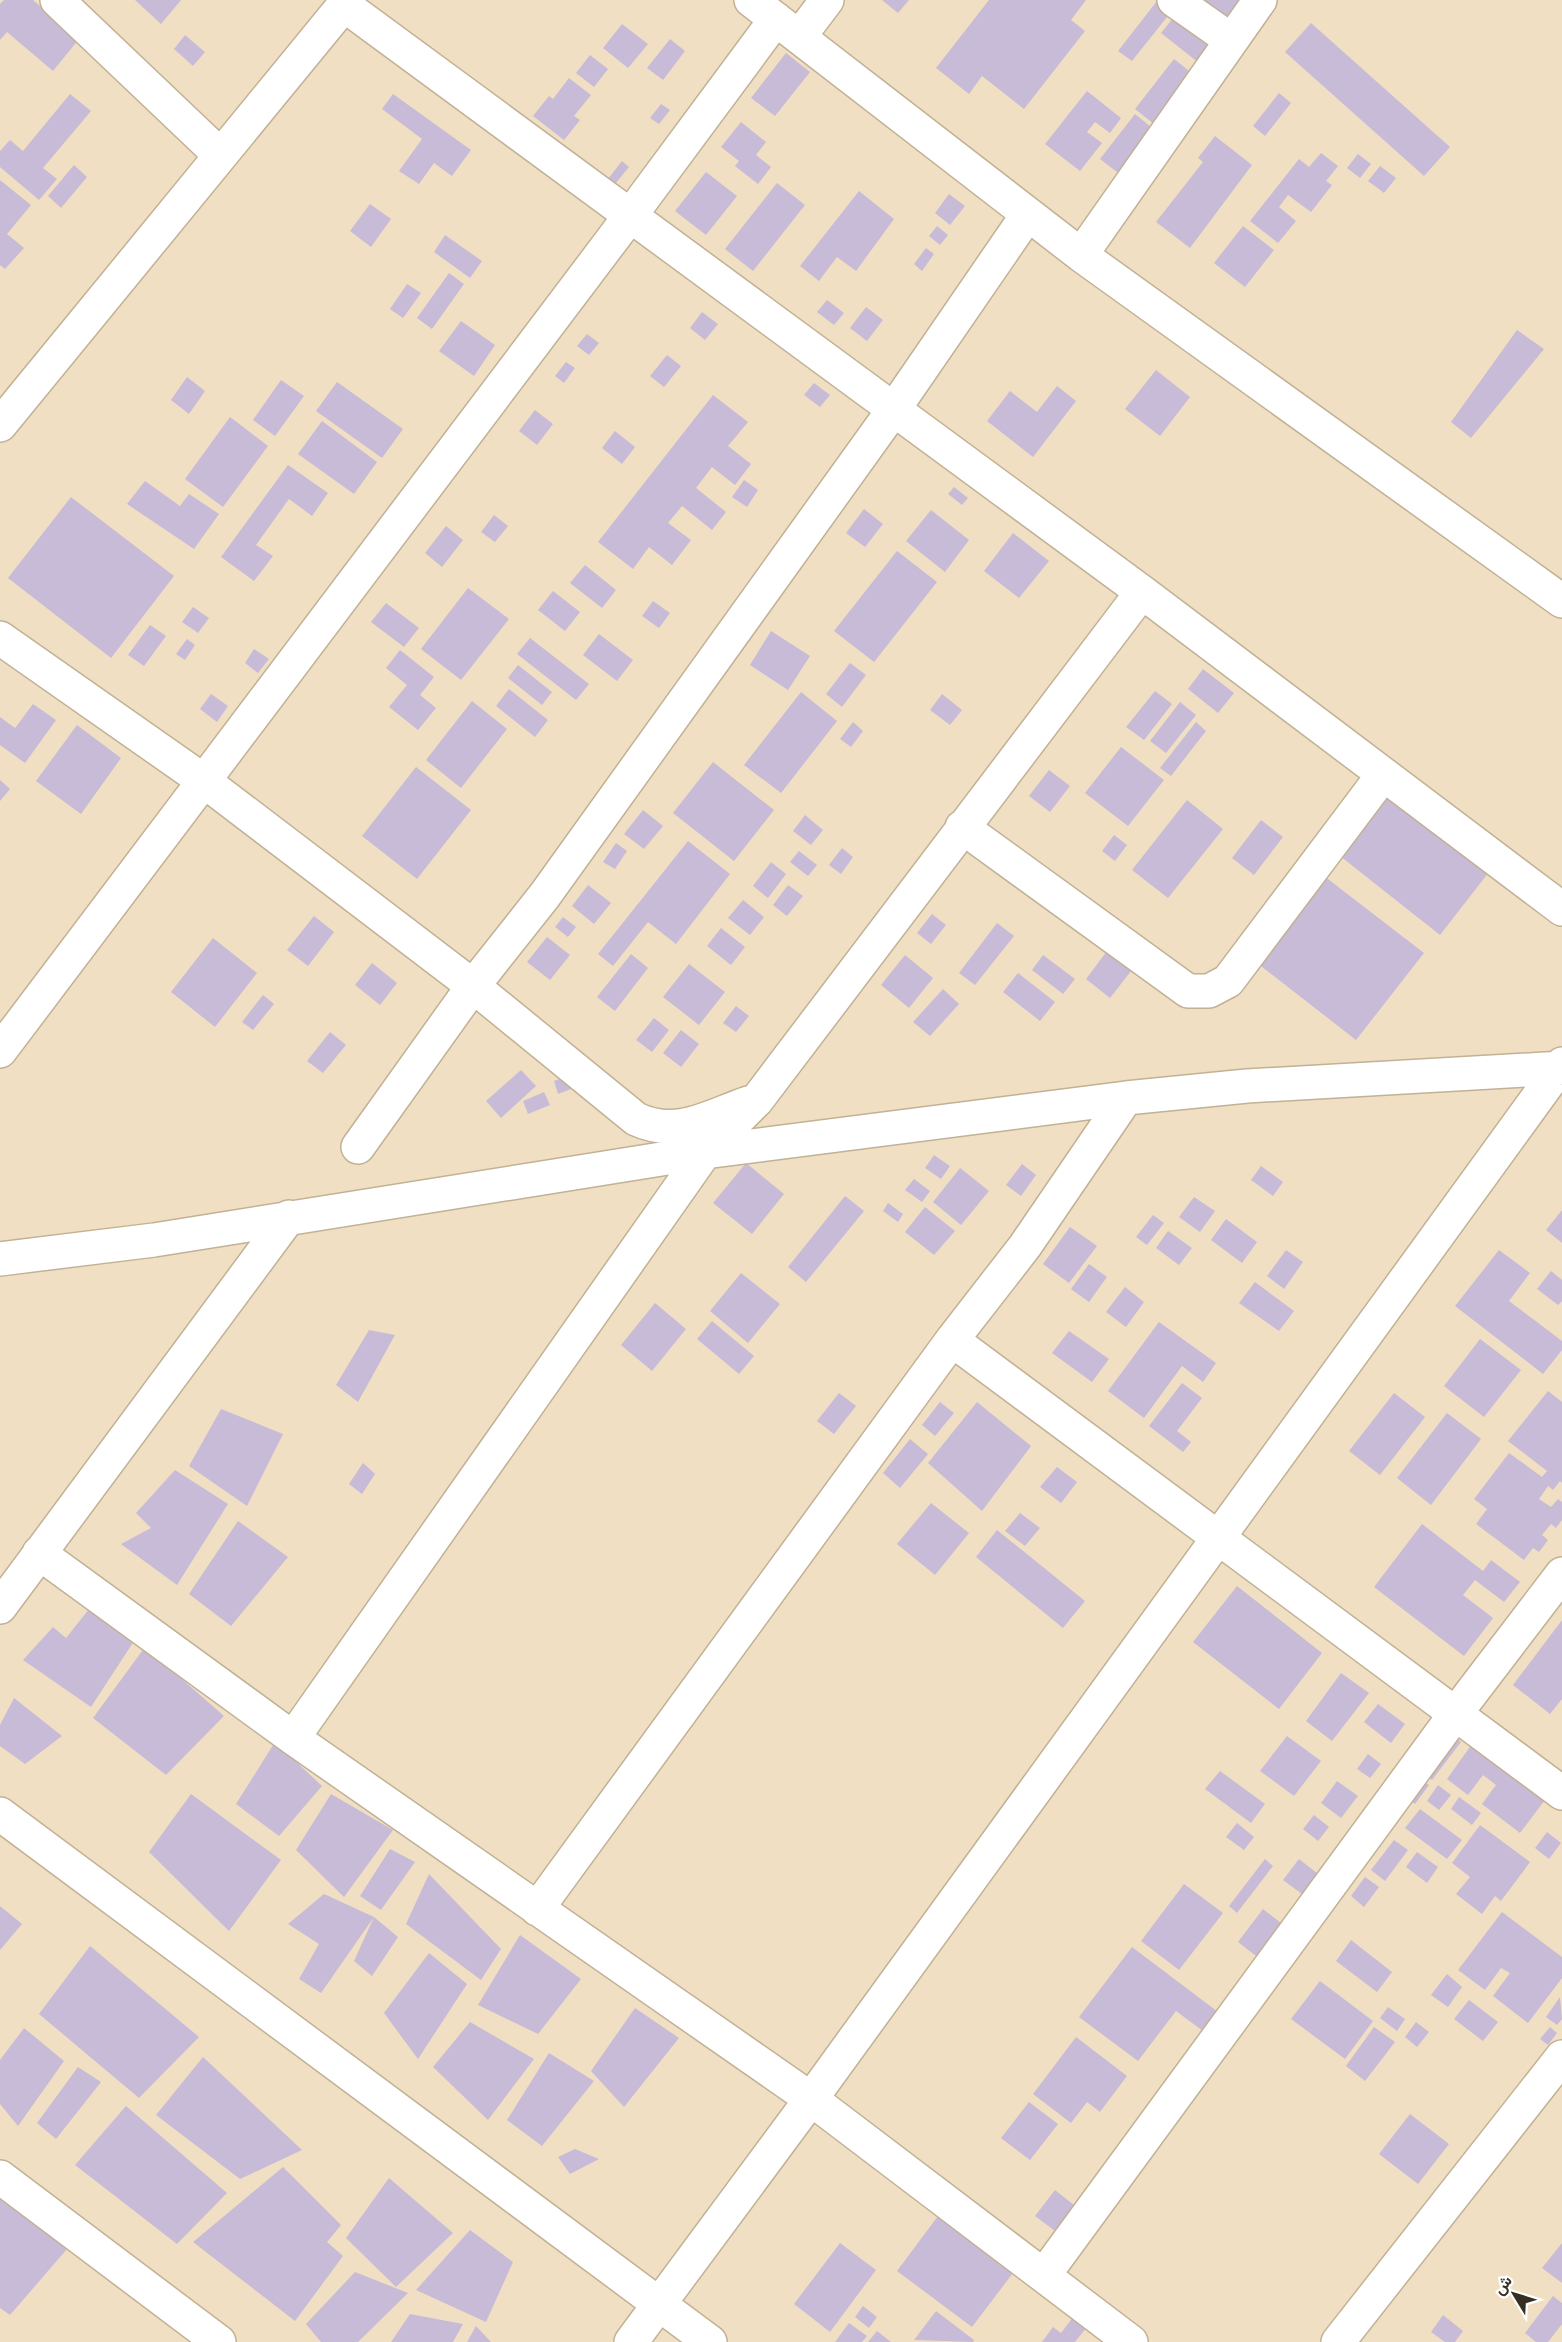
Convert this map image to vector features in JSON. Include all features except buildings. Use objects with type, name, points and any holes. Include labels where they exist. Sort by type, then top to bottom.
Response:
[{"type":"street","points":[[57,0],[220,155]]},
{"type":"street","points":[[0,1051],[630,216],[775,19],[827,0]]},
{"type":"street","points":[[1174,0],[1231,40]]},
{"type":"street","points":[[1081,255],[1260,0]]},
{"type":"street","points":[[0,425],[346,3],[630,216],[1142,592],[1562,909]]},
{"type":"street","points":[[775,19],[1081,255],[1562,601]]},
{"type":"street","points":[[358,1147],[473,986],[545,895],[894,409],[1028,214]]},
{"type":"street","points":[[293,1738],[705,1152],[757,1100],[1142,592]]},
{"type":"street","points":[[0,638],[204,781],[473,986],[636,1119],[655,1128],[678,1128],[757,1100]]},
{"type":"street","points":[[962,827],[1188,991],[1209,991],[1228,981],[1383,775]]},
{"type":"street","points":[[0,1259],[154,1240],[705,1152],[1126,1098],[1247,1086],[1560,1067]]},
{"type":"street","points":[[631,2342],[1221,1537],[1560,1067]]},
{"type":"street","points":[[537,1909],[952,1340],[1024,1246],[1126,1098]]},
{"type":"street","points":[[0,1607],[289,1217]]},
{"type":"street","points":[[952,1340],[1221,1537],[1562,1793]]},
{"type":"street","points":[[39,1554],[293,1738],[811,2099],[1131,2342]]},
{"type":"street","points":[[1044,2275],[1456,1713],[1562,1574]]},
{"type":"street","points":[[0,1814],[711,2342]]},
{"type":"street","points":[[1338,2342],[1562,2058]]},
{"type":"street","points":[[0,2177],[218,2342]]}]
